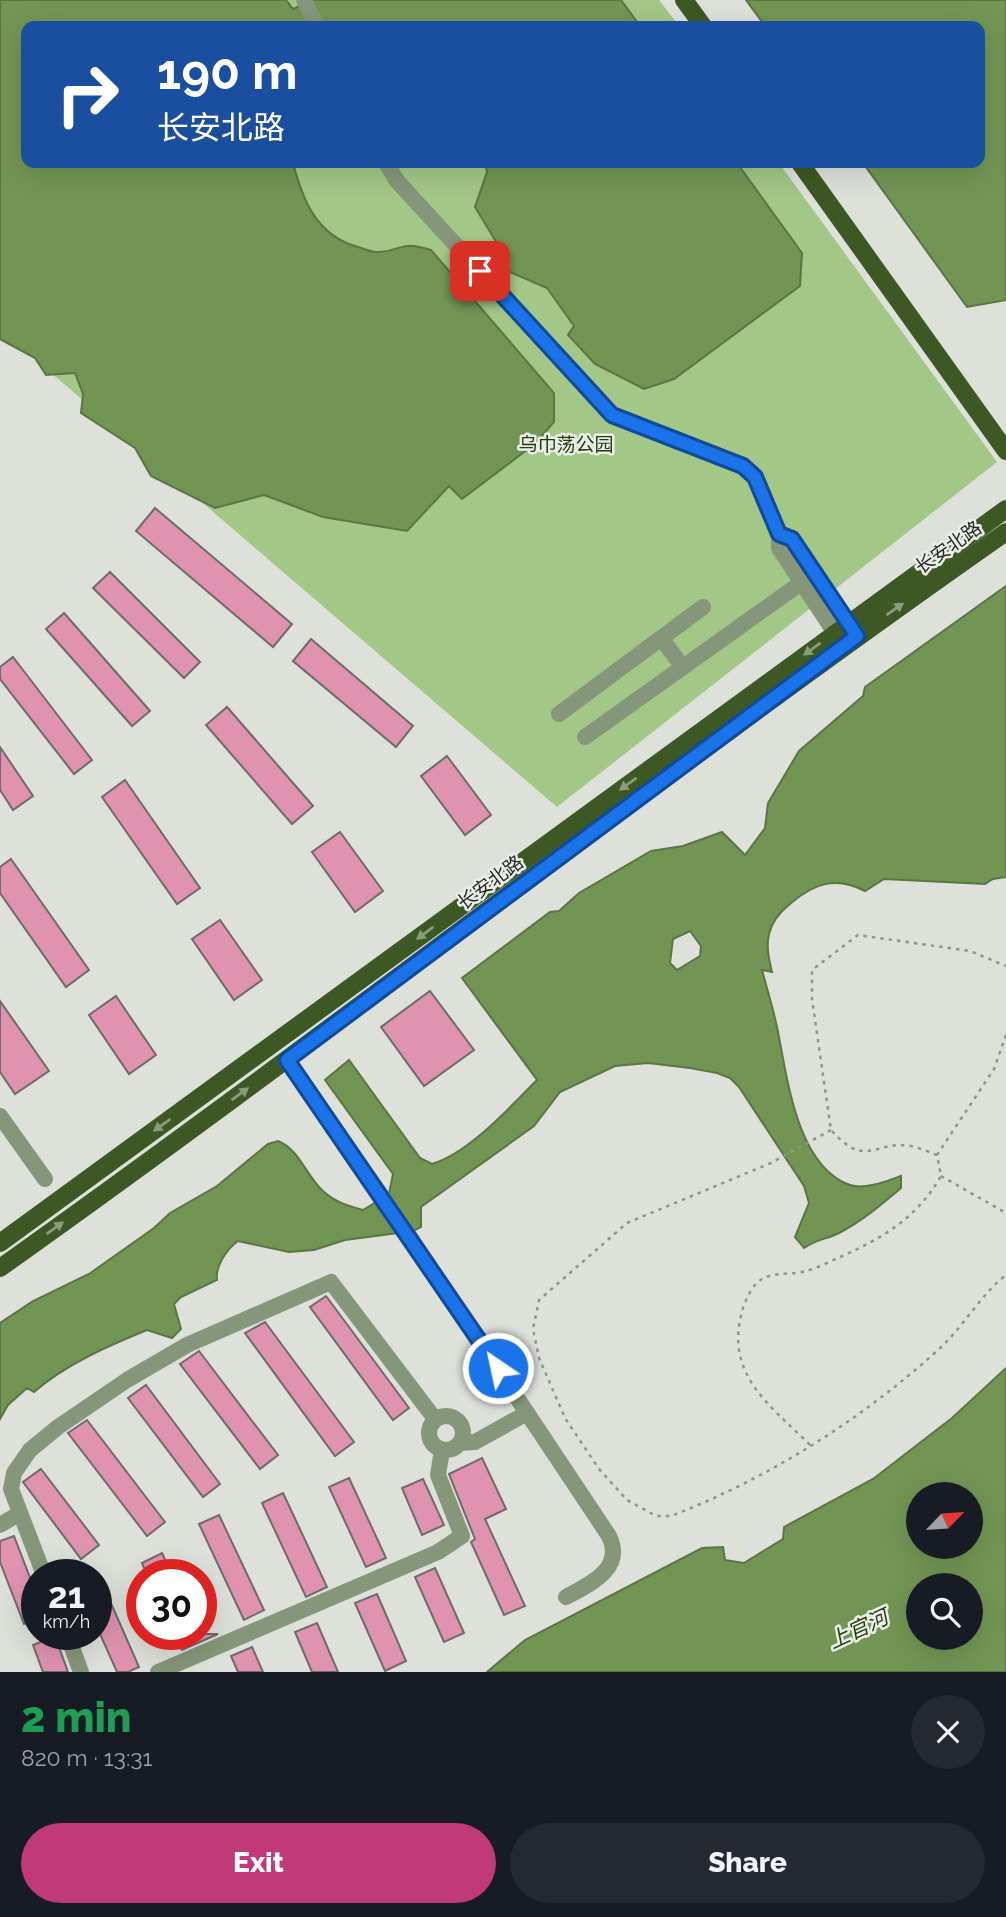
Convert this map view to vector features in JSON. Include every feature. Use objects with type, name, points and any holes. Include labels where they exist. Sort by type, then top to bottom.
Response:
[{"type":"main road","points":[[684,0],[699,21]]},
{"type":"main road","points":[[804,168],[1006,451]]},
{"type":"main road","name":"长安北路","points":[[0,1268],[287,1060],[1006,509]]},
{"type":"main road","name":"长安北路","points":[[0,1243],[846,634],[1006,532]]},
{"type":"street","points":[[304,0],[314,21]]},
{"type":"street","points":[[389,168],[397,181],[612,415],[743,466],[755,477],[779,534],[792,539],[808,577],[846,634]]},
{"type":"street","points":[[585,737],[808,577]]},
{"type":"street","points":[[559,713],[703,607]]},
{"type":"street","points":[[660,638],[683,667]]},
{"type":"street","points":[[287,1060],[410,1237],[613,1543],[612,1564],[599,1578],[566,1597]]},
{"type":"street","points":[[0,1116],[6,1136],[45,1179]]},
{"type":"street","points":[[38,1559],[11,1489],[14,1473],[30,1450],[58,1427],[127,1380],[187,1345],[331,1282],[435,1419]]},
{"type":"street","points":[[460,1443],[475,1442],[527,1412]]},
{"type":"street","points":[[448,1415],[455,1418],[463,1430],[460,1443],[455,1448],[442,1450],[429,1437],[430,1424],[435,1419],[448,1415]]},
{"type":"street","points":[[158,1672],[438,1552],[462,1536],[438,1475],[442,1450]]},
{"type":"street","points":[[0,1525],[20,1513]]},
{"type":"street","points":[[73,1650],[81,1672]]},
{"type":"path","points":[[937,1155],[909,1146],[859,1151],[844,1144],[831,1130],[812,999],[812,970],[858,934],[970,951],[1006,965]]},
{"type":"path","points":[[810,1445],[747,1379],[739,1359],[739,1322],[746,1299],[757,1283],[765,1277],[807,1271],[873,1242],[904,1223],[928,1198],[942,1176],[937,1155],[994,1069],[1006,1035]]},
{"type":"path","points":[[831,1130],[771,1163],[627,1223],[540,1300],[533,1329],[539,1358],[565,1418],[599,1469],[627,1500],[656,1516],[671,1516],[754,1480],[911,1375],[958,1332],[1006,1275]]},
{"type":"path","points":[[942,1176],[1006,1213]]},
{"type":"green space","name":"乌巾荡公园","points":[[0,0],[659,0],[675,21],[21,21],[21,168],[783,168],[997,462],[557,807],[0,329]]},
{"type":"water","points":[[0,0],[286,0],[293,9],[314,0],[621,0],[636,21],[21,21],[21,168],[295,168],[307,203],[322,226],[332,235],[374,252],[408,246],[431,250],[554,393],[554,422],[536,443],[462,499],[449,486],[407,531],[323,517],[264,495],[215,508],[151,476],[135,448],[81,413],[83,394],[75,373],[46,375],[35,358],[0,339]]},
{"type":"water","points":[[746,0],[1006,0],[1006,300],[967,307],[867,168],[985,168],[985,21],[761,21]]},
{"type":"water","points":[[486,168],[741,168],[802,253],[800,286],[674,379],[644,389],[595,364],[568,335],[574,326],[547,288],[501,268],[498,245],[475,207]]},
{"type":"water","points":[[1006,586],[1006,877],[993,879],[985,884],[884,879],[865,891],[845,884],[817,886],[780,913],[770,929],[768,944],[772,972],[762,970],[790,1093],[806,1139],[817,1159],[832,1175],[850,1185],[876,1184],[901,1176],[901,1188],[894,1194],[847,1228],[804,1248],[795,1237],[809,1203],[804,1186],[739,1087],[730,1078],[690,1068],[648,1063],[615,1066],[560,1092],[534,1126],[421,1207],[421,1227],[413,1231],[345,1240],[314,1250],[289,1252],[238,1241],[223,1258],[217,1280],[181,1297],[174,1304],[181,1329],[172,1338],[147,1330],[103,1349],[74,1364],[34,1392],[27,1388],[8,1405],[0,1419],[0,1323],[33,1301],[89,1274],[154,1228],[170,1213],[217,1186],[268,1144],[278,1141],[292,1150],[323,1191],[342,1203],[363,1210],[389,1194],[393,1174],[325,1080],[349,1060],[420,1158],[432,1164],[474,1140],[537,1080],[462,978],[550,912],[559,911],[579,893],[651,851],[683,846],[722,832],[745,855],[765,828],[768,803],[799,751],[863,696],[865,687]],"holes":[[[690,931],[701,946],[700,956],[677,970],[670,963],[673,939]]]},
{"type":"water","name":"上官河","points":[[1006,1368],[1006,1672],[487,1672],[525,1640],[702,1548],[723,1547],[725,1560],[744,1563],[783,1539],[784,1527],[873,1479],[952,1418]]},
{"type":"building","points":[[155,508],[292,624],[273,647],[136,531]]},
{"type":"building","points":[[110,572],[200,662],[184,678],[93,588]]},
{"type":"building","points":[[64,613],[150,711],[132,726],[46,629]]},
{"type":"building","points":[[311,639],[413,726],[396,747],[293,661]]},
{"type":"building","points":[[13,657],[92,760],[74,774],[0,679],[0,667]]},
{"type":"building","points":[[227,707],[313,806],[292,824],[206,725]]},
{"type":"building","points":[[0,747],[33,796],[13,810],[0,790]]},
{"type":"building","points":[[447,756],[491,815],[465,835],[421,776]]},
{"type":"building","points":[[125,780],[200,888],[177,904],[102,797]]},
{"type":"building","points":[[340,832],[383,891],[355,912],[312,852]]},
{"type":"building","points":[[11,859],[89,970],[66,987],[0,893],[0,867]]},
{"type":"building","points":[[220,920],[262,980],[234,1000],[192,939]]},
{"type":"building","points":[[430,991],[474,1050],[424,1086],[381,1027]]},
{"type":"building","points":[[116,996],[156,1055],[129,1074],[89,1015]]},
{"type":"building","points":[[0,1001],[49,1071],[15,1094],[0,1072]]},
{"type":"building","points":[[326,1296],[409,1408],[393,1420],[310,1307]]},
{"type":"building","points":[[265,1322],[354,1442],[335,1456],[245,1333]]},
{"type":"building","points":[[199,1351],[278,1455],[260,1469],[180,1364]]},
{"type":"building","points":[[146,1385],[220,1484],[203,1497],[128,1398]]},
{"type":"building","points":[[87,1420],[165,1522],[147,1536],[68,1433]]},
{"type":"building","points":[[482,1458],[506,1509],[485,1519],[525,1606],[504,1615],[471,1542],[475,1539],[449,1474]]},
{"type":"building","points":[[41,1469],[99,1545],[81,1559],[23,1482]]},
{"type":"building","points":[[349,1478],[386,1558],[366,1567],[329,1487]]},
{"type":"building","points":[[423,1479],[444,1525],[422,1535],[402,1488]]},
{"type":"building","points":[[283,1493],[327,1587],[306,1597],[262,1503]]},
{"type":"building","points":[[219,1515],[264,1610],[244,1620],[199,1524]]},
{"type":"building","points":[[14,1536],[23,1559],[21,1616],[0,1562],[0,1541]]},
{"type":"building","points":[[162,1553],[165,1559],[150,1559]]},
{"type":"building","points":[[435,1568],[464,1633],[444,1642],[415,1577]]},
{"type":"building","points":[[377,1594],[406,1661],[385,1671],[355,1603]]},
{"type":"building","points":[[112,1606],[126,1637],[126,1650],[132,1650],[139,1667],[128,1672],[117,1672],[107,1650],[112,1650]]},
{"type":"building","points":[[317,1623],[338,1672],[312,1672],[295,1632]]},
{"type":"building","points":[[252,1647],[263,1672],[238,1672],[231,1656]]},
{"type":"building","points":[[35,1650],[60,1650],[68,1672],[43,1672]]},
{"type":"route","points":[[480,271],[612,415],[644,429],[722,455],[743,466],[755,477],[779,534],[792,539],[857,636],[287,1060],[498,1368]]}]
